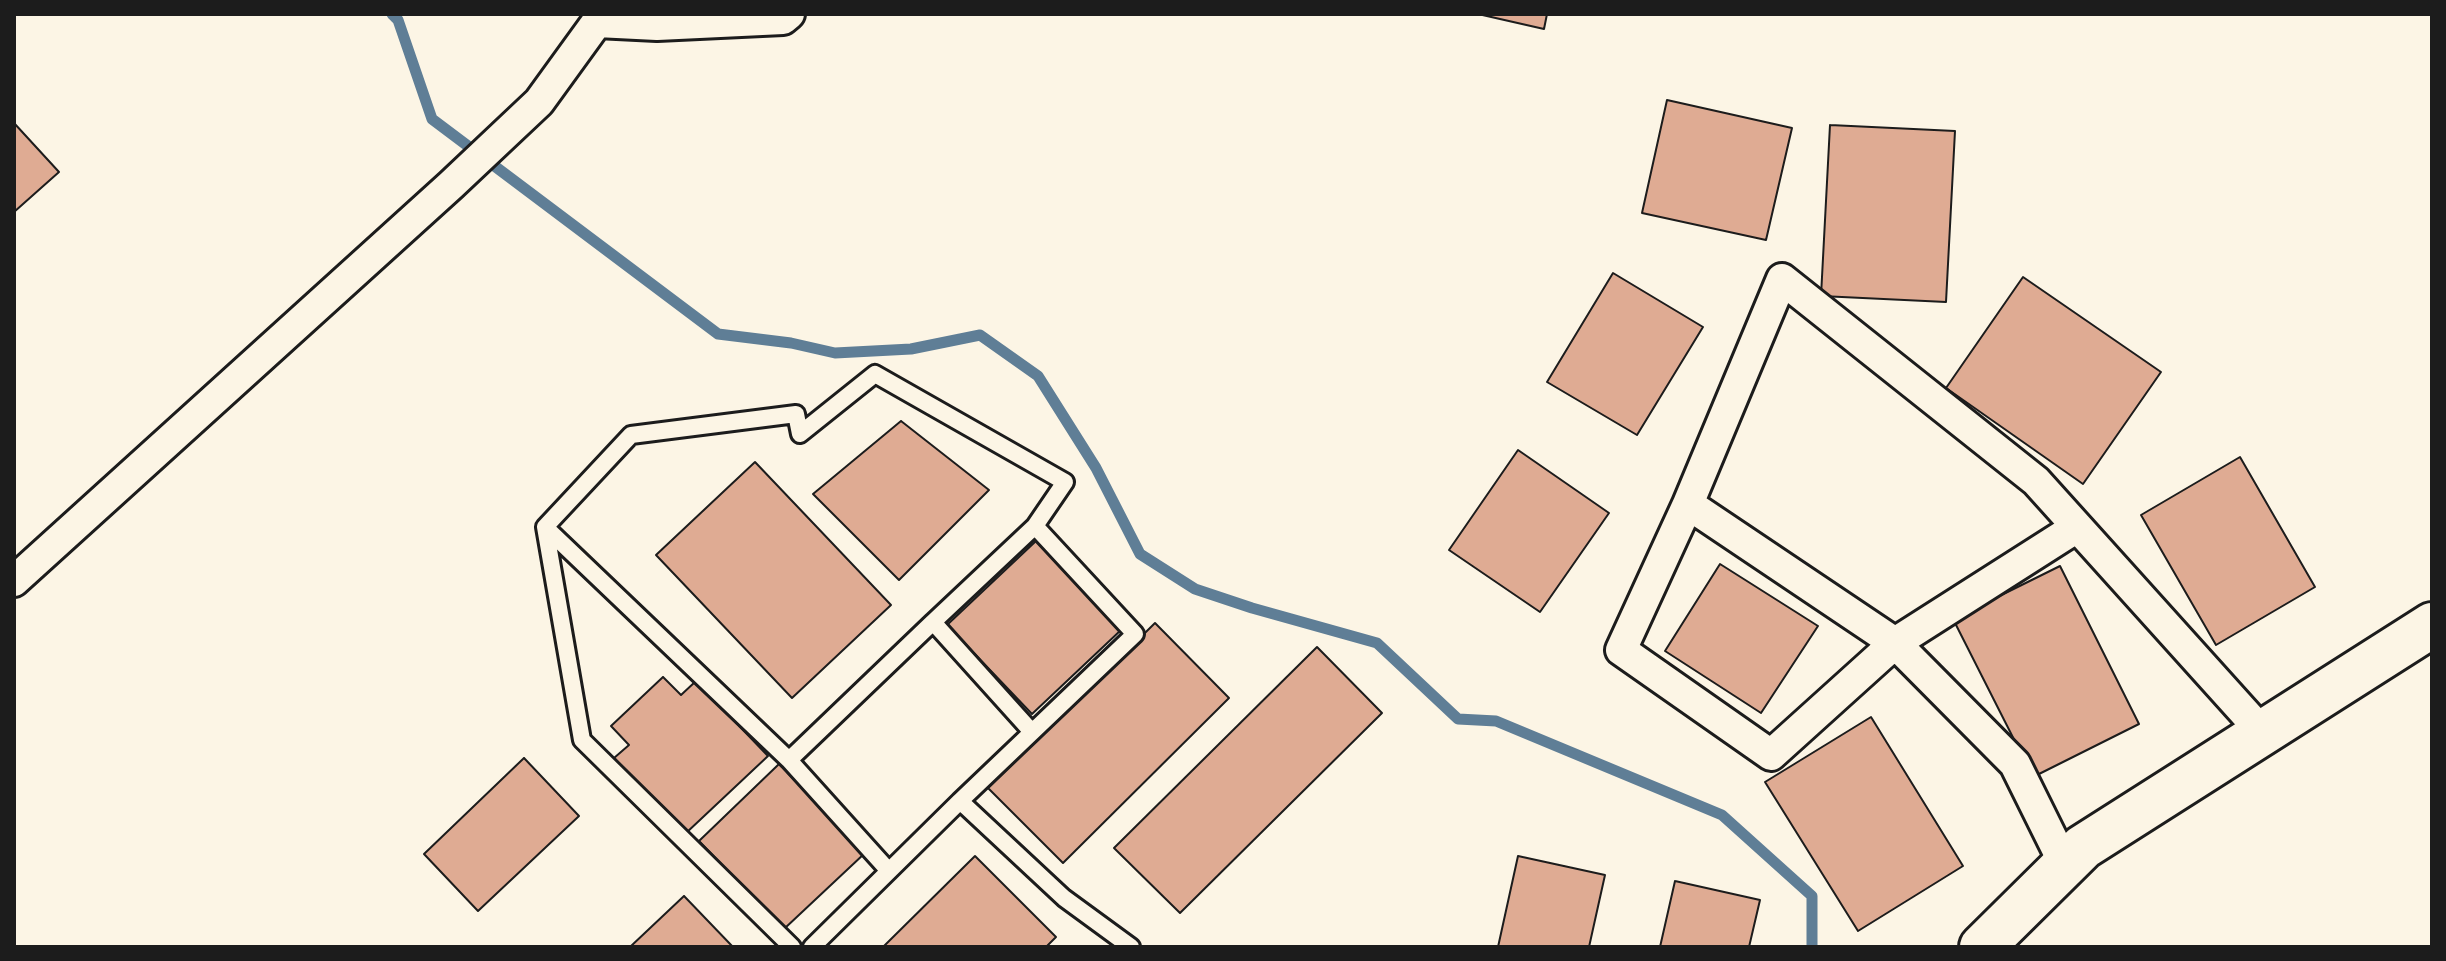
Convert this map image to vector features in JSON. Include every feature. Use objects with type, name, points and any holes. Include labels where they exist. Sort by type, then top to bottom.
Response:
[{"type":"street","points":[[14,581],[539,102],[597,22],[657,25],[783,19],[789,14]]},
{"type":"street","points":[[2077,527],[1895,643],[1771,755],[1621,650],[1688,504],[1782,279],[2036,481],[2263,733]]},
{"type":"street","points":[[1688,504],[1895,643],[2015,764],[2065,865]]},
{"type":"street","points":[[1982,947],[2083,847],[2432,625]]},
{"type":"lane","points":[[545,527],[631,435],[796,414],[800,434],[875,374],[1065,482],[1035,526],[789,760]]},
{"type":"lane","points":[[812,947],[1135,634],[1035,526]]},
{"type":"lane","points":[[545,527],[789,760],[889,871]]},
{"type":"lane","points":[[545,527],[582,740],[792,947]]},
{"type":"lane","points":[[933,622],[1032,732]]},
{"type":"lane","points":[[960,801],[1064,898],[1131,947]]},
{"type":"building","points":[[1478,14],[1547,14],[1544,29]]},
{"type":"building","points":[[1667,100],[1792,128],[1766,240],[1642,213]]},
{"type":"building","points":[[14,123],[59,172],[14,212]]},
{"type":"building","points":[[1830,125],[1955,131],[1946,302],[1821,296]]},
{"type":"building","points":[[1613,273],[1703,327],[1637,435],[1547,382]]},
{"type":"building","points":[[2023,277],[2161,372],[2083,484],[1946,388]]},
{"type":"building","points":[[901,421],[989,490],[899,580],[813,494]]},
{"type":"building","points":[[1518,450],[1609,513],[1540,612],[1449,550]]},
{"type":"building","points":[[2240,457],[2315,587],[2216,645],[2141,515]]},
{"type":"building","points":[[755,462],[891,605],[792,698],[656,555]]},
{"type":"building","points":[[1036,541],[1121,630],[1032,714],[947,625]]},
{"type":"building","points":[[1720,564],[1818,626],[1761,713],[1665,651]]},
{"type":"building","points":[[2060,566],[2139,724],[2033,777],[1953,619]]},
{"type":"building","points":[[1155,623],[1229,698],[1063,863],[988,788]]},
{"type":"building","points":[[1317,647],[1382,713],[1180,913],[1114,848]]},
{"type":"building","points":[[663,677],[681,695],[696,681],[768,756],[685,834],[614,758],[629,745],[611,726]]},
{"type":"building","points":[[1871,717],[1963,866],[1858,931],[1765,782]]},
{"type":"building","points":[[524,758],[579,816],[478,911],[424,854]]},
{"type":"building","points":[[779,764],[865,853],[784,929],[699,841]]},
{"type":"building","points":[[975,856],[1056,937],[1046,947],[883,947]]},
{"type":"building","points":[[1518,856],[1605,875],[1589,947],[1498,947]]},
{"type":"building","points":[[1675,881],[1760,900],[1749,947],[1660,947]]},
{"type":"building","points":[[684,896],[733,947],[630,947]]},
{"type":"waterway","points":[[392,14],[398,20],[432,119],[718,334],[791,343],[835,353],[911,349],[980,335],[1038,376],[1096,468],[1140,554],[1195,589],[1377,643],[1458,719],[1496,721],[1722,815],[1812,896],[1812,947]]}]
